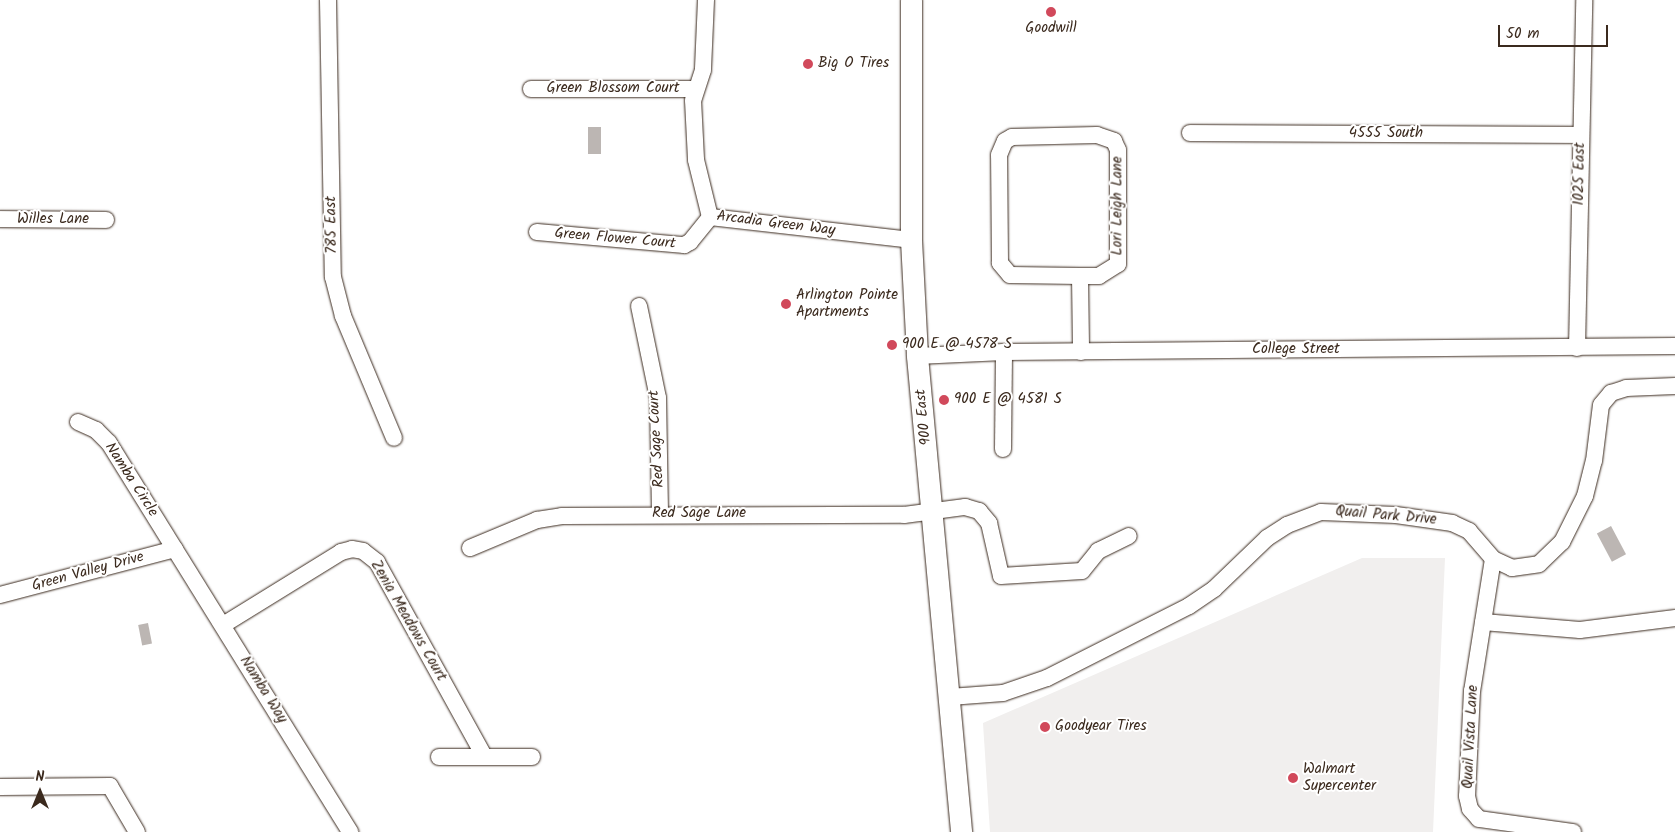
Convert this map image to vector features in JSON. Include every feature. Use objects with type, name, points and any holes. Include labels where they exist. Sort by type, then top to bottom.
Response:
[{"type":"main road","name":"900 East","points":[[911,0],[911,240],[917,356],[934,511],[961,832]]},
{"type":"street","name":"785 East","points":[[328,0],[333,277],[343,316],[394,438]]},
{"type":"street","name":"Arcadia Green Way","points":[[706,0],[703,70],[693,100],[696,160],[710,217],[911,240]]},
{"type":"street","name":"1025 East","points":[[1578,348],[1584,0]]},
{"type":"street","name":"Green Blossom Court","points":[[531,90],[696,89]]},
{"type":"street","name":"4555 South","points":[[1190,134],[1581,135]]},
{"type":"street","name":"Lori Leigh Lane","points":[[1097,135],[1114,142],[1118,150],[1118,264],[1110,272],[1099,276],[1080,276],[1010,275],[1000,263],[999,155],[1005,141],[1020,136],[1097,135]]},
{"type":"street","name":"Green Flower Court","points":[[537,232],[684,245],[690,242],[710,217]]},
{"type":"street","name":"Willes Lane","points":[[0,219],[106,220]]},
{"type":"street","points":[[1080,276],[1081,352]]},
{"type":"street","name":"Red Sage Court","points":[[638,306],[658,398],[660,514]]},
{"type":"street","name":"College Street","points":[[917,356],[1004,352],[1675,346]]},
{"type":"street","points":[[1004,352],[1004,449]]},
{"type":"street","name":"Quail Park Drive","points":[[950,697],[1004,692],[1047,678],[1189,606],[1214,589],[1267,538],[1287,525],[1321,512],[1396,515],[1452,523],[1469,531],[1493,558],[1512,568],[1526,568],[1539,564],[1562,542],[1584,496],[1594,461],[1601,405],[1611,393],[1650,385],[1675,386]]},
{"type":"street","name":"Namba Circle","points":[[78,422],[96,430],[109,443],[175,549]]},
{"type":"street","name":"Red Sage Lane","points":[[470,548],[537,520],[562,516],[660,514],[904,515],[965,507],[979,511],[989,522],[1001,576],[1082,571],[1098,551],[1129,536]]},
{"type":"street","name":"Green Valley Drive","points":[[0,595],[175,549]]},
{"type":"street","name":"Namba Way","points":[[175,549],[350,832]]},
{"type":"street","name":"Zenia Meadows Court","points":[[223,625],[341,552],[352,549],[363,552],[376,562],[484,756]]},
{"type":"street","name":"Quail Vista Lane","points":[[1493,558],[1472,691],[1468,796],[1470,808],[1479,819],[1573,832]]},
{"type":"street","points":[[1483,622],[1580,630],[1675,618]]},
{"type":"street","points":[[439,757],[532,757]]},
{"type":"street","points":[[0,787],[110,786],[137,832]]},
{"type":"shaded area","points":[[588,127],[601,127],[601,154],[588,154]]},
{"type":"shaded area","points":[[1611,526],[1626,554],[1612,562],[1597,534]]},
{"type":"shaded area","points":[[1362,558],[1445,558],[1433,832],[990,832],[983,723]]},
{"type":"shaded area","points":[[148,623],[152,644],[142,646],[138,625]]},
{"type":"place","name":"Goodwill","points":[[1051,12]]},
{"type":"place","name":"Big O Tires","points":[[808,64]]},
{"type":"place","name":"Arlington Pointe Apartments","points":[[786,304]]},
{"type":"place","name":"900 E @ 4578 S","points":[[892,345]]},
{"type":"place","name":"900 E @ 4581 S","points":[[944,400]]},
{"type":"place","name":"Goodyear Tires","points":[[1045,727]]},
{"type":"place","name":"Walmart Supercenter","points":[[1293,778]]}]
